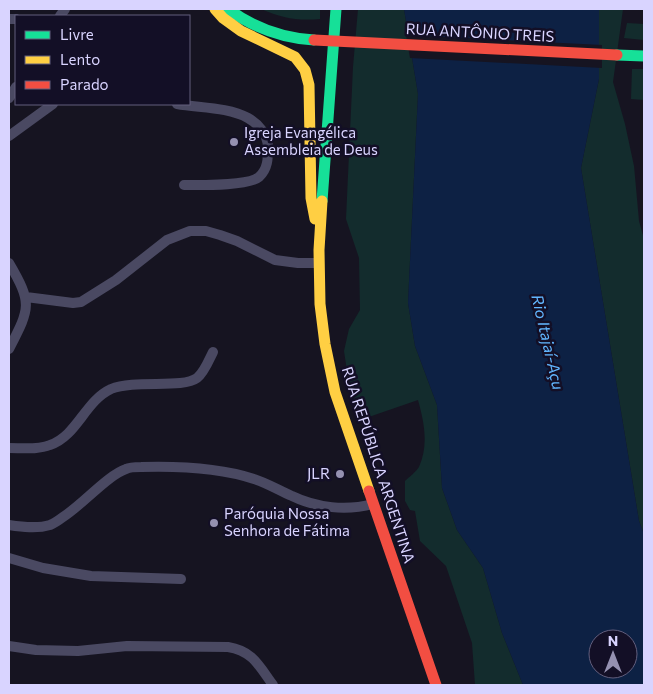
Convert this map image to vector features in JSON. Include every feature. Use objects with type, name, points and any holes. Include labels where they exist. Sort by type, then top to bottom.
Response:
[{"type":"main road","points":[[215,9],[219,15],[232,25],[295,57],[302,63],[307,73],[309,85],[311,198],[319,238]]},
{"type":"main road","name":"RUA ANTÔNIO TREIS","points":[[228,9],[275,35],[293,39],[644,56]]},
{"type":"main road","name":"RUA REPÚBLICA ARGENTINA","points":[[336,9],[319,238],[320,304],[325,344],[335,392],[436,685]]},
{"type":"street","points":[[9,98],[15,87]]},
{"type":"street","points":[[9,136],[52,105]]},
{"type":"street","points":[[184,105],[236,113],[247,117],[260,127],[267,141],[268,163],[259,177],[248,182],[184,185]]},
{"type":"street","points":[[26,297],[74,303],[81,302],[116,280],[167,240],[190,231],[206,231],[220,235],[275,260],[319,263]]},
{"type":"street","points":[[9,263],[27,302],[24,317],[9,349]]},
{"type":"street","points":[[9,448],[49,446],[62,440],[94,401],[110,390],[131,384],[178,383],[198,378],[213,352]]},
{"type":"street","points":[[9,525],[38,527],[52,524],[77,508],[113,477],[126,469],[141,467],[182,468],[233,473],[256,480],[295,498],[316,505],[359,508],[373,504]]},
{"type":"street","points":[[9,558],[43,568],[90,576],[181,580]]},
{"type":"street","points":[[9,646],[36,650],[78,651],[127,646],[228,647],[249,653],[273,685]]},
{"type":"green space","points":[[261,9],[320,9],[320,19],[304,20],[290,18]]},
{"type":"green space","points":[[358,9],[404,9],[418,94],[408,303],[415,346],[437,405],[442,488],[457,530],[483,568],[502,633],[523,685],[475,685],[472,643],[446,566],[420,541],[415,511],[410,510],[405,501],[405,481],[419,467],[424,450],[424,425],[418,400],[360,420],[349,384],[344,351],[349,329],[360,310],[359,258],[346,219],[353,67]]},
{"type":"green space","points":[[599,9],[623,9],[613,82],[634,166],[639,221],[644,239],[644,534],[639,521],[581,168],[599,79]]},
{"type":"green space","points":[[627,23],[644,24],[644,40],[624,38]]},
{"type":"green space","points":[[632,69],[644,69],[644,100],[631,99]]},
{"type":"water","name":"Rio Itajaí-Açu","points":[[404,9],[599,9],[599,79],[581,168],[639,521],[644,534],[644,685],[523,685],[502,633],[483,568],[457,530],[442,488],[437,405],[415,346],[408,303],[418,94]]},
{"type":"pier","points":[[406,35],[602,45],[602,68],[410,58]]},
{"type":"traffic: fast","points":[[228,9],[248,22],[269,31],[291,37],[314,40]]},
{"type":"traffic: fast","points":[[322,201],[336,9]]},
{"type":"traffic: fast","points":[[617,55],[644,56]]},
{"type":"traffic: slow","points":[[215,9],[223,18],[241,31],[295,57],[305,70],[309,85],[311,198],[315,219]]},
{"type":"traffic: slow","points":[[322,201],[319,250],[320,304],[325,344],[335,392],[369,491]]},
{"type":"traffic: jam","points":[[314,40],[617,55]]},
{"type":"traffic: jam","points":[[369,491],[436,685]]},
{"type":"place","name":"Igreja Evangélica Assembleia de Deus","points":[[234,142]]},
{"type":"place","name":"JLR","points":[[340,474]]},
{"type":"place","name":"Paróquia Nossa Senhora de Fátima","points":[[214,523]]}]
